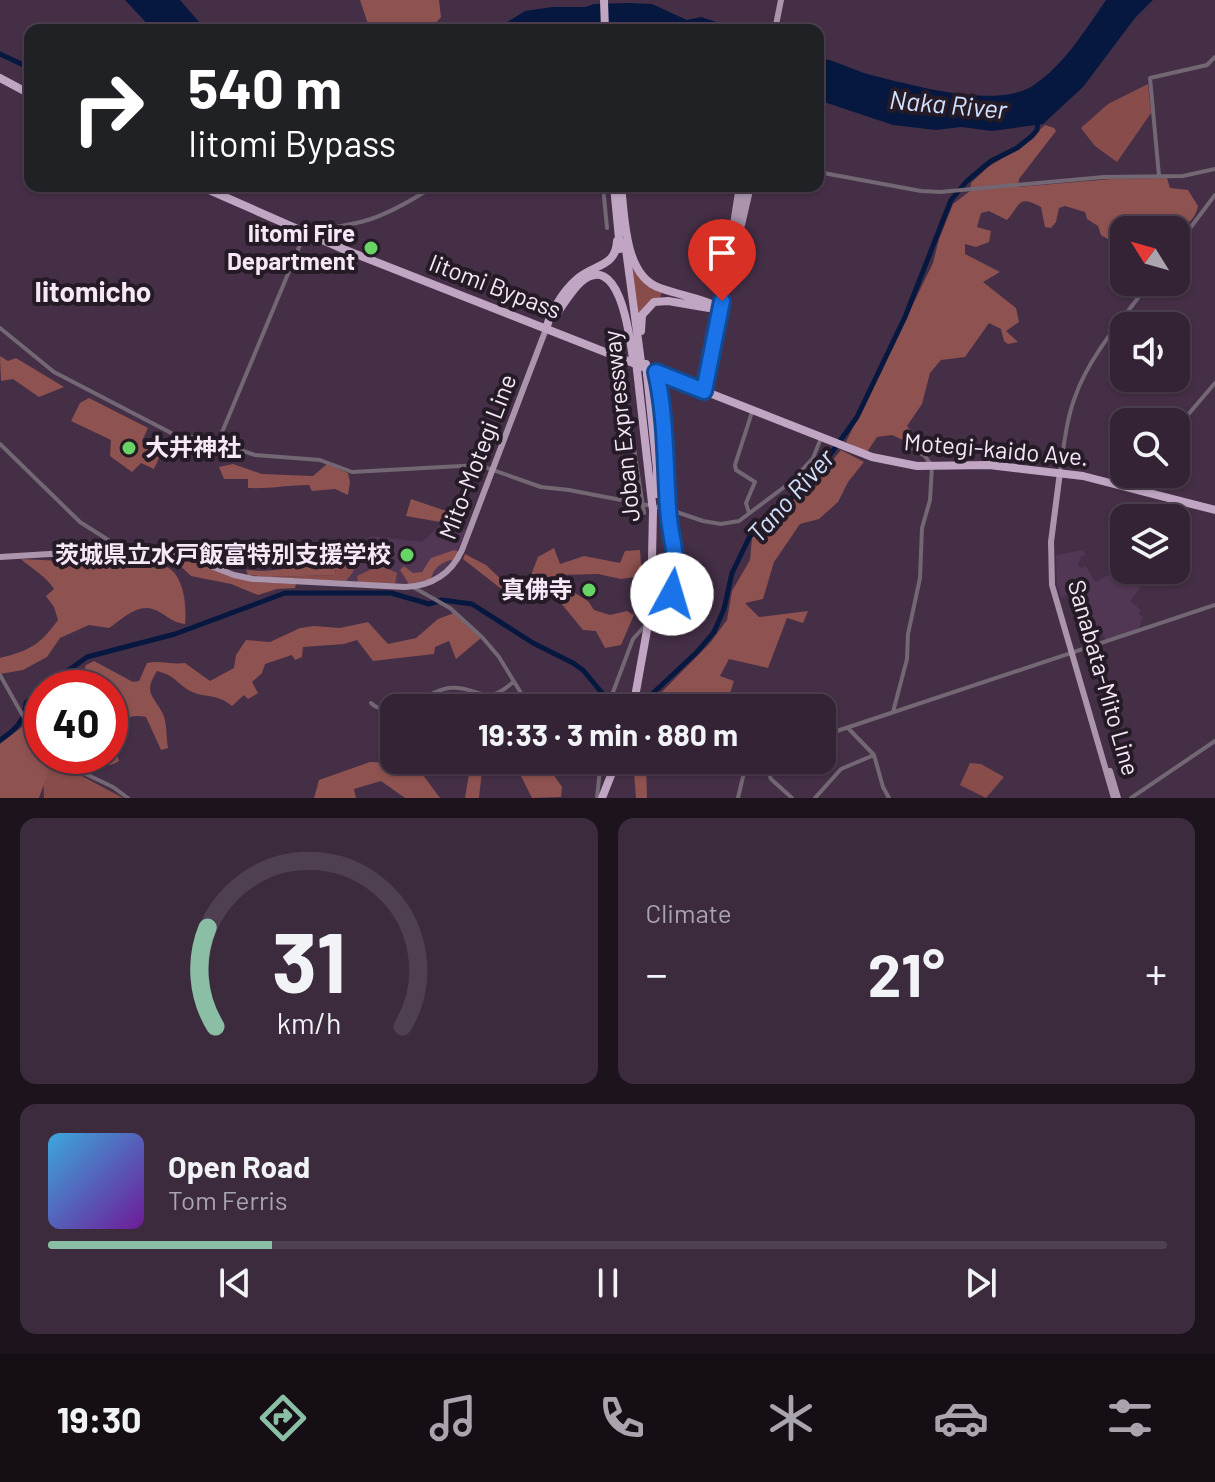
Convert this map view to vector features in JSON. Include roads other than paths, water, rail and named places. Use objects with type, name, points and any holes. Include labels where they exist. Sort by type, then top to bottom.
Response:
[{"type":"highway","points":[[606,0],[607,24]]},
{"type":"highway","points":[[0,78],[24,91]]},
{"type":"highway","name":"Iitomi Bypass","points":[[213,192],[311,236],[825,439]]},
{"type":"highway","points":[[546,329],[561,298],[575,281],[606,264],[614,256],[617,242],[616,192]]},
{"type":"highway","points":[[617,192],[633,257],[642,276],[659,288],[694,296],[721,308]]},
{"type":"highway","name":"Joban Expressway","points":[[617,192],[640,366]]},
{"type":"highway","points":[[546,329],[586,279],[599,277],[609,281],[621,299],[640,366],[657,469],[652,505]]},
{"type":"highway","points":[[652,505],[640,366],[644,311],[651,304],[668,301],[715,310],[721,308]]},
{"type":"highway","points":[[559,311],[554,325],[564,335]]},
{"type":"highway","name":"Motegi-kaido Ave.","points":[[825,439],[899,464],[989,465],[1060,472],[1108,481],[1215,510]]},
{"type":"highway","name":"Joban Expressway","points":[[639,694],[650,651],[653,608],[652,505]]},
{"type":"highway","points":[[604,796],[614,774]]},
{"type":"main road","points":[[776,24],[781,0]]},
{"type":"main road","points":[[737,227],[733,224],[741,192]]},
{"type":"main road","points":[[737,227],[742,225],[750,192]]},
{"type":"main road","points":[[704,391],[737,227]]},
{"type":"main road","name":"Mito-Motegi Line","points":[[413,587],[434,580],[456,562],[546,329]]},
{"type":"main road","name":"Sanabata-Mito Line","points":[[1060,472],[1054,568],[1059,600],[1116,798]]},
{"type":"main road","points":[[0,557],[141,547],[166,550],[253,579],[413,587]]},
{"type":"street","points":[[1159,176],[1150,78],[1207,65],[1215,57]]},
{"type":"street","points":[[824,173],[940,192],[1104,177],[1183,176],[1215,169]]},
{"type":"street","points":[[218,442],[296,252],[311,236],[386,213],[423,192]]},
{"type":"street","points":[[604,192],[607,228]]},
{"type":"street","points":[[1190,228],[1215,195]]},
{"type":"street","points":[[1060,472],[1068,422],[1080,383],[1140,296]]},
{"type":"street","points":[[0,328],[43,364],[64,377],[174,435],[205,438],[248,453],[320,460],[352,472],[460,464],[492,468],[541,487],[652,505],[703,521],[728,524],[739,521],[791,482],[825,439]]},
{"type":"street","points":[[640,366],[627,402],[652,505]]},
{"type":"street","points":[[613,694],[633,639],[672,594],[677,563],[670,538],[667,465],[640,366]]},
{"type":"street","points":[[1190,412],[1215,383]]},
{"type":"street","points":[[749,513],[746,503],[755,482],[736,470],[735,465],[752,411]]},
{"type":"street","points":[[0,444],[80,522],[113,543],[116,549]]},
{"type":"street","points":[[893,712],[907,659],[908,634],[920,578],[922,528],[930,500],[932,466],[929,459],[904,444]]},
{"type":"street","points":[[413,587],[438,601],[482,637],[523,694]]},
{"type":"street","points":[[836,732],[1215,605]]},
{"type":"street","points":[[0,675],[24,720]]},
{"type":"street","points":[[371,703],[376,708],[386,709],[426,699],[447,688],[492,696],[506,690],[513,682]]},
{"type":"street","points":[[848,728],[874,755],[889,798]]},
{"type":"street","points":[[1131,798],[1215,741]]},
{"type":"street","points":[[815,798],[836,773],[874,755]]},
{"type":"street","points":[[86,774],[128,798]]},
{"type":"street","points":[[602,774],[604,796]]},
{"type":"street","points":[[738,798],[744,774]]},
{"type":"street","points":[[769,774],[792,798]]},
{"type":"water","points":[[125,0],[180,0],[201,24],[147,24]]},
{"type":"water","name":"Naka River","points":[[1106,0],[1153,0],[1135,18],[1083,87],[1043,124],[992,131],[961,127],[936,130],[893,125],[824,102],[824,59],[909,84],[954,93],[999,95],[1034,85],[1074,46]]},
{"type":"water","points":[[594,4],[652,4],[687,20],[701,17],[723,24],[504,24],[525,11]]},
{"type":"waterway","points":[[0,54],[24,65]]},
{"type":"waterway","name":"Tano River","points":[[69,670],[87,657],[175,634],[285,593],[391,593],[429,604],[442,600],[472,604],[533,643],[573,663],[602,693],[611,698],[621,702],[651,695],[714,632],[724,609],[732,573],[750,536],[815,476],[857,417],[905,317],[951,200],[967,181],[991,161],[1017,148],[1032,136],[1037,130],[1038,118]]},
{"type":"waterway","name":"Tano River","points":[[0,740],[24,715]]},
{"type":"place","name":"Iitomi Fire Department","points":[[371,248]]},
{"type":"place","name":"大井神社","points":[[129,448]]},
{"type":"place","name":"茨城県立水戸飯富特別支援学校","points":[[407,555]]},
{"type":"place","name":"真佛寺","points":[[589,590]]},
{"type":"district","name":"Iitomicho","points":[[93,292]]}]
